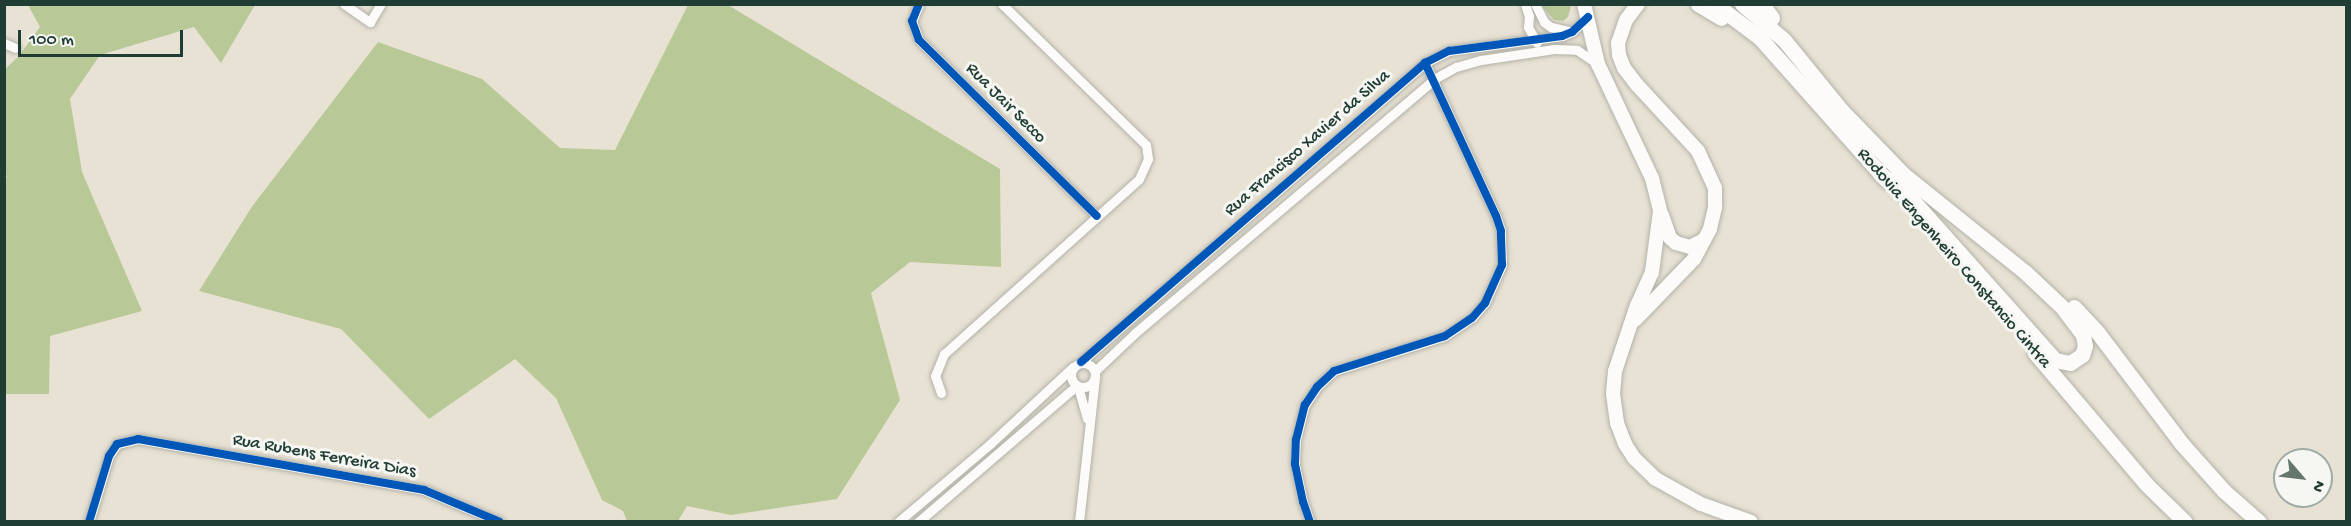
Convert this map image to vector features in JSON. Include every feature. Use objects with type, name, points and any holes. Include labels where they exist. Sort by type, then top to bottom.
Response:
[{"type":"main road","points":[[1633,322],[1694,258],[1704,240],[1715,207],[1714,188],[1708,169],[1698,151],[1637,85],[1624,68],[1619,55],[1618,43],[1626,20],[1638,4]]},
{"type":"main road","points":[[1698,4],[1747,36],[1813,106],[1853,143]]},
{"type":"main road","name":"Rodovia Engenheiro Constancio Cintra","points":[[1715,4],[1760,38],[2146,484],[2185,522]]},
{"type":"main road","points":[[1742,4],[1784,40],[1842,111],[1903,174],[2025,272],[2062,307],[2083,335],[2085,346],[2082,355],[2070,363],[2055,360],[1908,194],[1880,174]]},
{"type":"main road","name":"Rodovia Engenheiro Constancio Cintra","points":[[1755,4],[1789,34],[1870,129],[1893,152],[2067,300],[2098,333],[2182,444],[2224,491],[2259,522]]},
{"type":"main road","points":[[1762,4],[1772,18]]},
{"type":"main road","points":[[1586,10],[1598,64],[1652,178],[1666,231],[1676,243],[1690,248],[1704,240]]},
{"type":"main road","points":[[1660,210],[1652,272],[1619,355],[1613,394],[1617,423],[1625,444],[1642,468],[1670,489],[1701,504],[1752,522]]},
{"type":"street","points":[[344,4],[370,22],[381,4]]},
{"type":"street","name":"Rua Jair Secco","points":[[919,4],[912,21],[919,40],[1097,216]]},
{"type":"street","points":[[940,393],[935,376],[944,354],[1144,173],[1148,159],[1146,145],[1002,4]]},
{"type":"street","points":[[1525,4],[1529,16],[1528,27],[1545,51]]},
{"type":"street","points":[[1535,4],[1544,22],[1551,27],[1572,32],[1586,10]]},
{"type":"street","points":[[1511,44],[1528,27]]},
{"type":"street","name":"Rua Francisco Xavier da Silva","points":[[898,522],[1425,63],[1449,51],[1511,44],[1562,36],[1572,32]]},
{"type":"street","points":[[4,43],[15,48]]},
{"type":"street","name":"Rua Francisco Xavier da Silva","points":[[1095,374],[1135,333],[1434,79],[1456,67],[1481,60],[1545,51],[1577,50],[1598,64]]},
{"type":"street","points":[[1310,522],[1295,464],[1296,440],[1305,405],[1317,387],[1334,371],[1445,336],[1472,318],[1485,303],[1502,265],[1501,231],[1496,216],[1425,63]]},
{"type":"street","points":[[1079,522],[1095,374],[1090,364],[1077,364],[1070,375],[1077,386],[1089,424]]},
{"type":"street","points":[[918,522],[1077,386],[1090,385],[1095,374]]},
{"type":"street","points":[[1047,392],[1057,403]]},
{"type":"street","name":"Rua Rubens Ferreira Dias","points":[[89,522],[109,456],[117,444],[138,439],[424,490],[500,522]]},
{"type":"green space","points":[[28,5],[255,5],[221,63],[194,27],[100,55],[70,99],[82,172],[142,311],[50,336],[49,394],[5,394],[4,178],[7,177],[4,169],[5,69],[18,57],[40,27]]},
{"type":"green space","points":[[688,5],[728,5],[1000,169],[1001,267],[910,262],[871,293],[900,400],[837,499],[731,515],[687,506],[678,521],[627,521],[623,511],[602,500],[556,398],[515,359],[429,419],[341,329],[199,291],[251,208],[378,42],[482,79],[560,148],[615,150]]},
{"type":"green space","points":[[1541,5],[1571,6],[1568,17],[1563,21],[1554,20]]},
{"type":"cycle path","points":[[919,4],[912,21],[919,40],[1097,216]]},
{"type":"cycle path","points":[[1081,362],[1425,63],[1449,51],[1562,36],[1572,32],[1588,17]]},
{"type":"cycle path","points":[[1310,522],[1295,464],[1296,440],[1305,405],[1317,387],[1334,371],[1445,336],[1472,318],[1485,303],[1502,265],[1501,231],[1496,216],[1425,63]]},
{"type":"cycle path","points":[[89,522],[109,456],[117,444],[138,439],[424,490],[500,522]]}]
